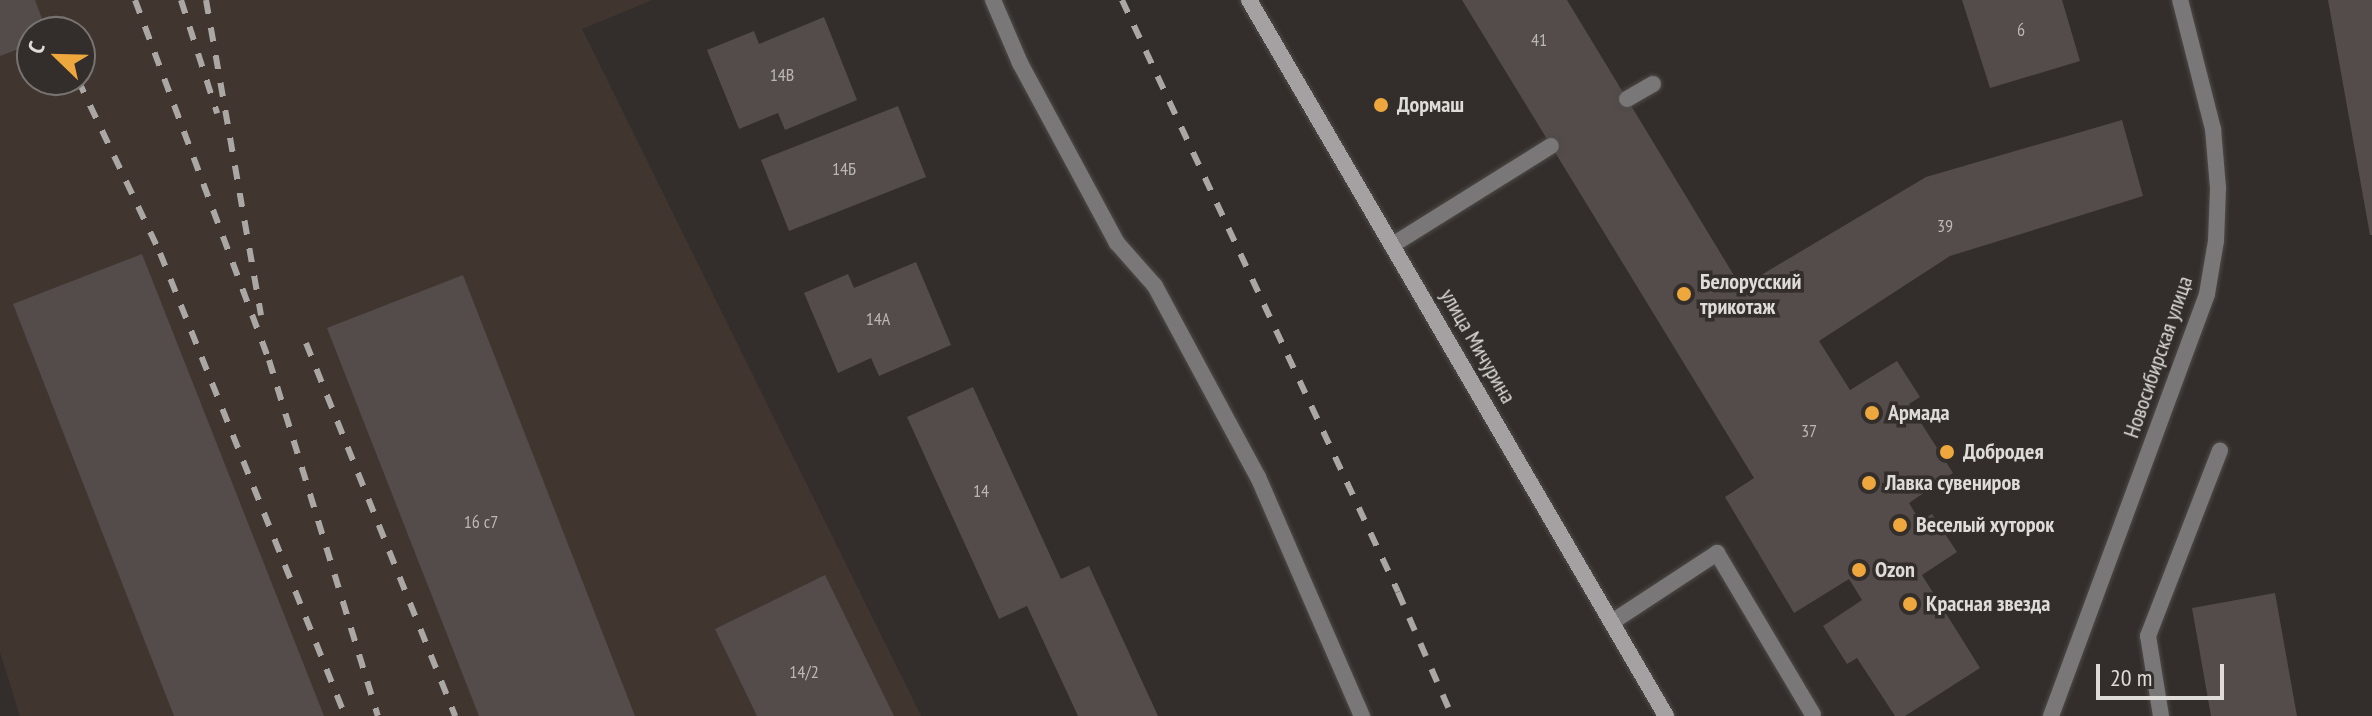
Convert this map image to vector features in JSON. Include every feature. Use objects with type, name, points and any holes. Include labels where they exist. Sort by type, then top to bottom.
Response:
[{"type":"main road","name":"улица Мичурина","points":[[1249,0],[1394,244],[1666,716]]},
{"type":"street","points":[[993,0],[1020,63],[1117,243],[1155,286],[1258,477],[1362,716]]},
{"type":"street","name":"Новосибирская улица","points":[[2051,716],[2207,294],[2216,241],[2218,188],[2213,129],[2180,0]]},
{"type":"street","points":[[1627,99],[1653,84]]},
{"type":"street","points":[[1394,244],[1551,146]]},
{"type":"street","points":[[2161,716],[2148,636],[2220,450]]},
{"type":"street","points":[[1612,622],[1717,553],[1813,715]]},
{"type":"shaded area","points":[[0,0],[652,0],[582,29],[921,716],[20,716],[0,652]]},
{"type":"building","points":[[0,0],[35,0],[41,16],[16,16],[16,50],[0,56]]},
{"type":"building","points":[[1462,0],[1567,0],[1741,287],[1926,177],[2122,120],[2143,196],[1950,256],[1819,341],[1850,390],[1897,361],[1920,397],[1909,404],[1953,473],[1909,503],[1920,521],[1932,514],[1957,552],[1922,575],[1980,668],[1905,716],[1895,716],[1857,658],[1847,664],[1823,626],[1862,600],[1849,579],[1794,613],[1725,497],[1754,478]]},
{"type":"building","points":[[1962,0],[2062,0],[2080,61],[1990,88]]},
{"type":"building","points":[[2328,0],[2372,0],[2372,235],[2370,235]]},
{"type":"building","points":[[824,17],[857,100],[785,130],[778,113],[739,129],[707,50],[754,31],[759,44]]},
{"type":"building","points":[[898,106],[926,177],[789,231],[761,160]]},
{"type":"building","points":[[142,254],[324,716],[174,716],[13,304]]},
{"type":"building","points":[[916,262],[951,345],[879,376],[871,358],[838,373],[804,293],[848,274],[854,288]]},
{"type":"building","points":[[463,275],[635,716],[479,716],[327,328]]},
{"type":"building","points":[[973,387],[1061,579],[1089,566],[1158,716],[1078,716],[1027,606],[999,619],[907,417]]},
{"type":"building","points":[[825,575],[894,716],[757,716],[715,629]]},
{"type":"building","points":[[2275,593],[2297,716],[2211,716],[2192,608]]},
{"type":"railway","points":[[135,0],[269,360],[378,716]]},
{"type":"railway","points":[[181,0],[217,113]]},
{"type":"railway","points":[[206,0],[261,315]]},
{"type":"railway","points":[[1122,0],[1398,592],[1452,716]]},
{"type":"railway","points":[[86,96],[160,253],[345,716]]},
{"type":"railway","points":[[306,343],[455,716]]},
{"type":"place","name":"Дормаш","points":[[1381,105]]},
{"type":"place","name":"Белорусский трикотаж","points":[[1684,294]]},
{"type":"place","name":"Армада","points":[[1872,413]]},
{"type":"place","name":"Добродея","points":[[1947,452]]},
{"type":"place","name":"Лавка сувениров","points":[[1869,483]]},
{"type":"place","name":"Веселый хуторок","points":[[1900,525]]},
{"type":"place","name":"Ozon","points":[[1859,570]]},
{"type":"place","name":"Красная звезда","points":[[1910,604]]}]
